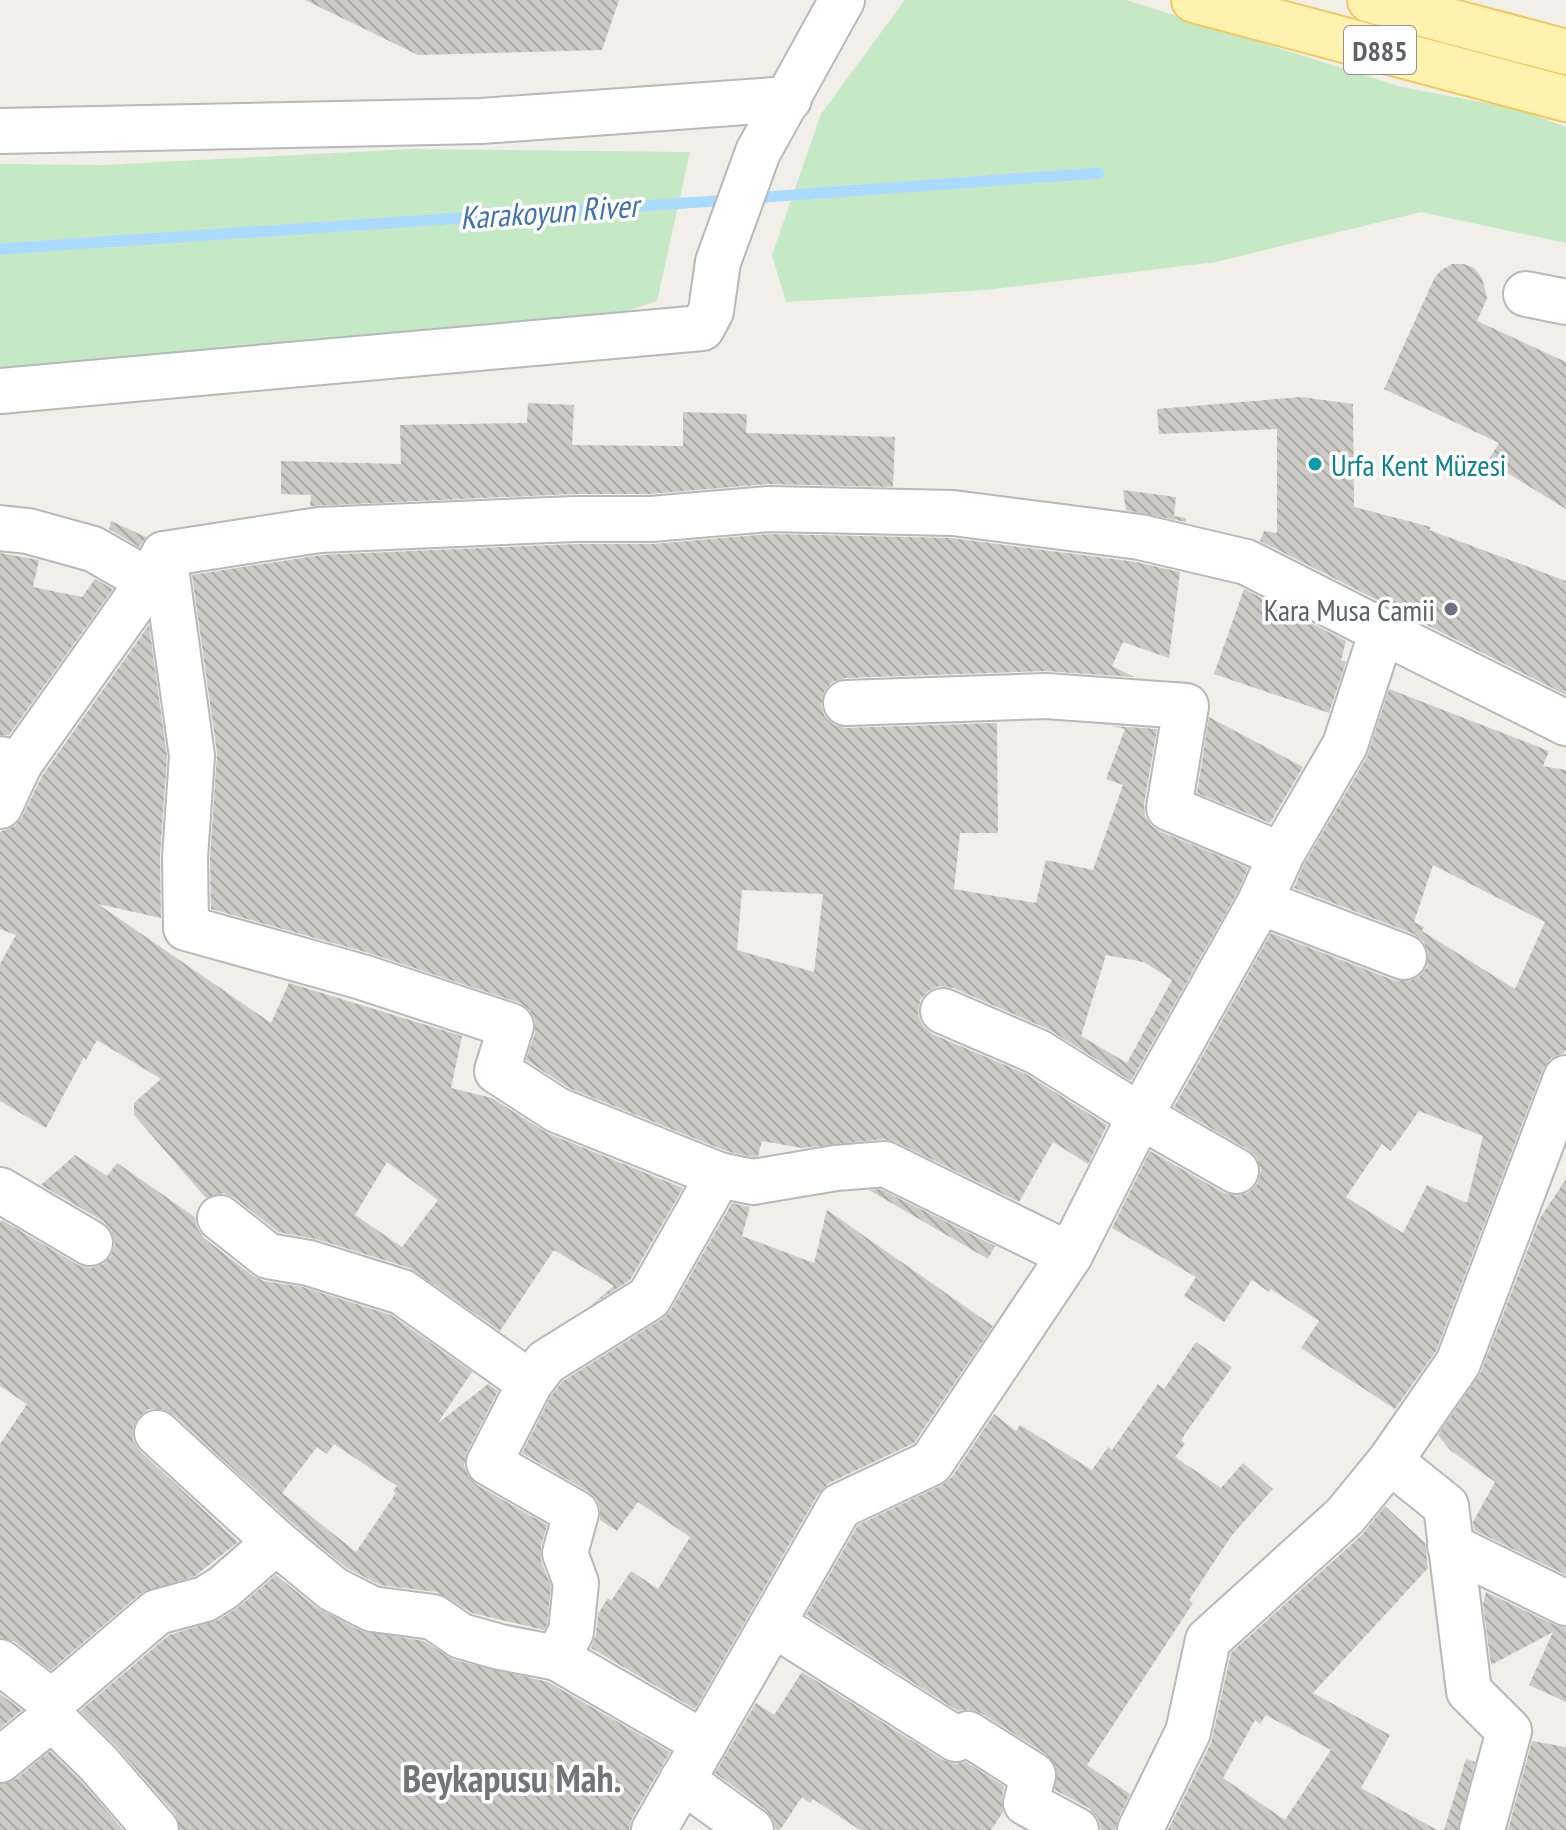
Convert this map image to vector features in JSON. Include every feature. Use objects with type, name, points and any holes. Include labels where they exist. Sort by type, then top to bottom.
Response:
[{"type":"main road","name":"D885","points":[[1194,0],[1566,99]]},
{"type":"main road","name":"D885","points":[[1370,0],[1566,52]]},
{"type":"street","points":[[0,391],[702,328],[711,311],[718,262],[758,152],[842,0]]},
{"type":"street","points":[[0,131],[481,121],[789,99]]},
{"type":"street","points":[[0,528],[28,531],[156,568],[319,530],[574,519],[651,519],[769,509],[953,513],[1140,537],[1246,562],[1566,723]]},
{"type":"street","points":[[0,806],[10,761],[156,568]]},
{"type":"street","points":[[156,568],[192,756],[185,858],[186,928],[362,977],[511,1026],[497,1071],[557,1110],[719,1175],[753,1182],[836,1168],[885,1164],[1070,1255]]},
{"type":"street","points":[[654,1830],[840,1506],[931,1463],[1070,1255],[1140,1116],[1260,902],[1281,855],[1345,745],[1382,631]]},
{"type":"street","points":[[846,703],[1046,696],[1186,706],[1169,808],[1281,855]]},
{"type":"street","points":[[1260,902],[1404,957]]},
{"type":"street","points":[[943,1011],[1038,1052],[1236,1171]]},
{"type":"street","points":[[1140,1830],[1188,1732],[1208,1640],[1345,1516],[1390,1461],[1458,1363],[1566,1078]]},
{"type":"street","points":[[557,1658],[571,1632],[576,1583],[565,1553],[576,1513],[489,1463],[530,1383],[546,1362],[649,1298],[719,1175]]},
{"type":"street","points":[[0,1190],[90,1243]]},
{"type":"street","points":[[220,1218],[268,1256],[309,1263],[402,1292],[530,1383]]},
{"type":"street","points":[[157,1433],[276,1542],[333,1589],[372,1609],[433,1617],[461,1636],[557,1658],[693,1761],[751,1830]]},
{"type":"street","points":[[1390,1461],[1446,1506],[1469,1691],[1509,1731],[1482,1830]]},
{"type":"street","points":[[0,1760],[157,1612],[205,1599],[223,1588],[276,1542]]},
{"type":"street","points":[[1450,1546],[1566,1603]]},
{"type":"street","points":[[773,1624],[956,1739],[968,1734],[1033,1775],[1026,1803],[1076,1830]]},
{"type":"street","points":[[0,1662],[52,1710],[156,1830]]},
{"type":"green space","points":[[905,0],[1126,0],[1402,87],[1517,109],[1566,127],[1566,243],[1421,212],[1216,262],[985,290],[786,302],[772,255],[821,114]]},
{"type":"green space","points":[[411,149],[690,152],[657,301],[574,328],[0,376],[0,164],[103,165]]},
{"type":"building","points":[[305,0],[619,0],[602,50],[418,55]]},
{"type":"building","points":[[1452,264],[1474,268],[1482,278],[1487,298],[1477,321],[1566,362],[1566,509],[1488,461],[1499,443],[1384,389],[1434,279],[1441,270]]},
{"type":"building","points":[[1301,397],[1353,404],[1354,507],[1431,527],[1429,530],[1566,581],[1566,695],[1260,541],[1264,531],[1277,533],[1277,429],[1159,434],[1157,409]]},
{"type":"building","points":[[528,403],[574,405],[572,445],[683,446],[683,412],[747,414],[746,433],[895,437],[893,487],[767,484],[650,494],[573,494],[310,506],[311,495],[281,494],[281,461],[401,464],[400,425],[527,423]]},
{"type":"building","points":[[1123,490],[1176,497],[1174,516],[1186,518],[1186,522],[1126,510]]},
{"type":"building","points":[[111,521],[146,537],[139,547],[109,529]]},
{"type":"building","points":[[770,534],[951,538],[1136,562],[1180,572],[1169,658],[1123,642],[1112,666],[1134,677],[1045,671],[845,678],[832,682],[824,692],[821,705],[825,717],[834,725],[846,728],[997,723],[998,833],[960,833],[954,889],[1036,903],[1046,860],[1093,870],[1123,785],[1106,779],[1125,729],[1112,726],[1157,729],[1144,804],[1145,816],[1151,825],[1248,868],[1131,1081],[1048,1029],[953,988],[939,986],[928,991],[920,1000],[918,1015],[923,1026],[932,1034],[1026,1074],[1107,1125],[1088,1164],[1053,1142],[1019,1202],[884,1139],[802,1148],[762,1141],[758,1156],[753,1157],[726,1151],[569,1088],[526,1060],[535,1033],[535,1021],[530,1010],[520,1003],[369,953],[211,909],[210,859],[217,753],[192,575],[321,555],[575,544],[653,544]],"holes":[[[742,890],[823,894],[814,972],[737,950]],[[1106,955],[1144,962],[1172,980],[1127,1063],[1081,1036]]]},
{"type":"building","points":[[0,553],[39,560],[33,587],[82,597],[95,579],[113,589],[9,735],[0,735]]},
{"type":"building","points":[[1244,589],[1346,641],[1341,660],[1346,662],[1329,713],[1214,674]]},
{"type":"building","points":[[149,625],[167,757],[160,856],[161,918],[98,904],[271,1023],[289,983],[462,1036],[451,1088],[492,1098],[547,1133],[683,1188],[630,1280],[590,1306],[614,1286],[554,1250],[500,1331],[410,1268],[316,1239],[278,1232],[235,1198],[223,1193],[206,1198],[134,1115],[134,1103],[161,1079],[97,1040],[86,1060],[84,1057],[46,1128],[0,1101],[0,964],[16,935],[0,929],[0,832],[15,826],[22,817],[42,776]],"holes":[[[387,1162],[438,1200],[402,1247],[355,1215]]]},
{"type":"building","points":[[1389,689],[1549,751],[1543,766],[1566,770],[1566,1050],[1551,1058],[1543,1069],[1436,1351],[1395,1409],[1301,1348],[1319,1321],[1271,1289],[1269,1292],[1252,1280],[1224,1322],[1184,1296],[1196,1277],[1112,1228],[1150,1151],[1224,1193],[1237,1196],[1248,1193],[1258,1183],[1261,1170],[1257,1158],[1249,1150],[1174,1107],[1271,933],[1396,981],[1419,977],[1427,967],[1428,952],[1424,942],[1414,934],[1294,888],[1303,866],[1367,757]],"holes":[[[1433,865],[1545,922],[1515,989],[1422,931],[1424,927],[1414,922]],[[1419,1111],[1483,1136],[1467,1203],[1427,1185],[1403,1233],[1346,1197],[1382,1144],[1391,1151]]]},
{"type":"building","points":[[1209,717],[1303,767],[1270,823],[1197,793]]},
{"type":"building","points":[[75,1155],[107,1176],[117,1163],[195,1217],[197,1228],[204,1238],[253,1276],[264,1281],[303,1287],[391,1315],[472,1372],[437,1424],[488,1384],[498,1391],[467,1452],[464,1465],[468,1476],[477,1485],[547,1525],[541,1546],[541,1561],[551,1586],[544,1630],[472,1613],[437,1592],[380,1585],[347,1568],[292,1523],[174,1415],[162,1409],[149,1409],[138,1417],[133,1428],[133,1441],[238,1542],[195,1576],[141,1593],[51,1670],[15,1642],[0,1638],[0,1444],[27,1404],[0,1386],[0,1222],[2,1220],[78,1265],[91,1268],[103,1264],[111,1256],[115,1244],[111,1230],[103,1221],[41,1185]],"holes":[[[334,1444],[397,1486],[393,1491],[396,1493],[356,1552],[282,1493],[317,1447],[327,1454]]]},
{"type":"building","points":[[1566,1179],[1566,1575],[1474,1530],[1473,1522],[1495,1482],[1450,1450],[1438,1435],[1481,1372],[1540,1218]]},
{"type":"building","points":[[880,1189],[995,1246],[988,1259],[869,1190]]},
{"type":"building","points":[[732,1203],[750,1207],[742,1236],[814,1263],[827,1210],[993,1326],[914,1443],[829,1483],[818,1494],[695,1709],[591,1648],[598,1614],[631,1571],[658,1589],[690,1537],[638,1502],[617,1531],[600,1520],[600,1508],[589,1492],[522,1453],[551,1396],[563,1381],[670,1311]]},
{"type":"building","points":[[1196,1342],[1232,1367],[1181,1440],[1185,1444],[1175,1457],[1221,1488],[1243,1463],[1273,1489],[1232,1535],[1189,1600],[1193,1603],[1087,1765],[1130,1794],[1115,1830],[1101,1830],[1098,1818],[1089,1808],[1055,1790],[1056,1767],[1046,1754],[981,1713],[969,1709],[958,1711],[806,1615],[858,1525],[942,1485],[952,1477],[994,1414],[1016,1431],[1020,1425],[1092,1470],[1108,1447],[1112,1450],[1158,1384],[1164,1389]]},
{"type":"building","points":[[1385,1506],[1425,1543],[1428,1568],[1313,1693],[1390,1735],[1361,1788],[1437,1830],[1168,1830],[1211,1743],[1231,1653],[1362,1535]],"holes":[[[1266,1715],[1331,1750],[1285,1820],[1223,1778],[1255,1720],[1260,1724]]]},
{"type":"building","points":[[276,1575],[317,1608],[361,1631],[424,1641],[454,1660],[548,1682],[670,1752],[632,1818],[629,1830],[180,1830],[175,1814],[117,1747],[80,1711],[169,1635],[218,1620],[239,1607]]},
{"type":"building","points":[[1486,1592],[1566,1628],[1566,1702],[1529,1685],[1553,1632],[1491,1665],[1483,1604]]},
{"type":"building","points":[[802,1672],[943,1760],[955,1764],[966,1762],[1004,1786],[1003,1812],[991,1830],[860,1830],[813,1799],[810,1803],[802,1797],[780,1830],[776,1830],[766,1810],[715,1773],[756,1703],[774,1715]]},
{"type":"building","points":[[0,1694],[22,1710],[0,1728]]},
{"type":"building","points":[[1532,1741],[1566,1747],[1566,1830],[1508,1830]]},
{"type":"building","points":[[50,1751],[123,1830],[0,1830],[0,1784],[16,1779]]},
{"type":"building","points":[[1466,1759],[1475,1762],[1458,1830],[1444,1830]]},
{"type":"waterway","name":"Karakoyun River","points":[[751,198],[1099,173]]},
{"type":"waterway","name":"Karakoyun River","points":[[0,249],[730,200]]},
{"type":"place","name":"Urfa Kent Müzesi","points":[[1315,464]]},
{"type":"place","name":"Kara Musa Camii","points":[[1451,609]]},
{"type":"district","name":"Beykapusu Mah.","points":[[512,1777]]}]
